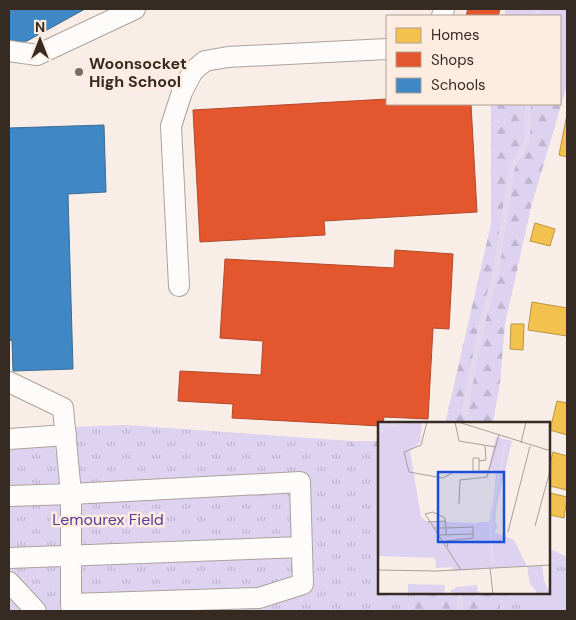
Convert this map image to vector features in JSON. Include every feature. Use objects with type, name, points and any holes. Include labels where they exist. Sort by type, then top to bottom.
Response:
[{"type":"street","points":[[9,51],[37,55],[134,9]]},
{"type":"street","points":[[180,286],[171,126],[182,92],[193,71],[205,61],[228,57],[386,49]]},
{"type":"street","points":[[9,382],[63,408],[71,494],[72,608],[259,598],[303,584],[300,482],[71,494],[9,496]]},
{"type":"street","points":[[9,439],[66,436]]},
{"type":"street","points":[[9,558],[302,547]]},
{"type":"street","points":[[9,582],[36,611]]},
{"type":"green space","points":[[505,9],[567,9],[567,85],[531,207],[505,324],[500,382],[493,422],[445,422],[491,224],[491,105],[561,105],[561,15],[505,15]]},
{"type":"green space","name":"Lemourex Field","points":[[127,425],[351,441],[351,446],[378,449],[378,595],[422,595],[405,611],[9,611],[9,429]]},
{"type":"green space","points":[[351,441],[378,441],[378,595],[501,595],[500,611],[380,611],[350,555]]},
{"type":"green space","points":[[551,549],[567,557],[567,611],[500,611],[501,595],[551,595]]},
{"type":"green space","points":[[551,575],[567,576],[567,611],[520,611],[520,595],[551,595]]},
{"type":"building: Homes","points":[[567,114],[567,157],[559,155]]},
{"type":"building: Homes","points":[[535,223],[555,229],[550,246],[530,241]]},
{"type":"building: Homes","points":[[532,302],[567,308],[567,336],[528,330]]},
{"type":"building: Homes","points":[[511,324],[524,324],[523,350],[510,349]]},
{"type":"building: Homes","points":[[557,401],[567,403],[567,435],[551,430]]},
{"type":"building: Homes","points":[[553,452],[567,456],[567,490],[551,486]]},
{"type":"building: Homes","points":[[551,493],[567,497],[564,518],[551,515]]},
{"type":"building: Shops","points":[[468,9],[500,9],[498,15],[466,15]]},
{"type":"building: Shops","points":[[386,99],[386,105],[471,105],[477,212],[324,221],[325,235],[200,242],[193,110]]},
{"type":"building: Shops","points":[[395,250],[453,254],[449,329],[433,328],[428,419],[384,417],[383,422],[378,422],[378,426],[232,418],[233,404],[178,401],[180,371],[261,375],[263,341],[220,338],[225,259],[394,268]]},
{"type":"building: Schools","name":"Woonsocket High School","points":[[9,9],[85,9],[27,41],[9,42]]},
{"type":"building: Schools","points":[[104,125],[106,192],[68,194],[73,369],[13,371],[12,340],[9,341],[9,128]]},
{"type":"waterway","points":[[537,15],[540,9]]},
{"type":"waterway","points":[[470,422],[465,409],[483,319],[496,272],[512,167],[527,141],[528,105]]},
{"type":"waterway","points":[[460,595],[460,611]]},
{"type":"place","name":"Woonsocket High School","points":[[79,72]]}]
